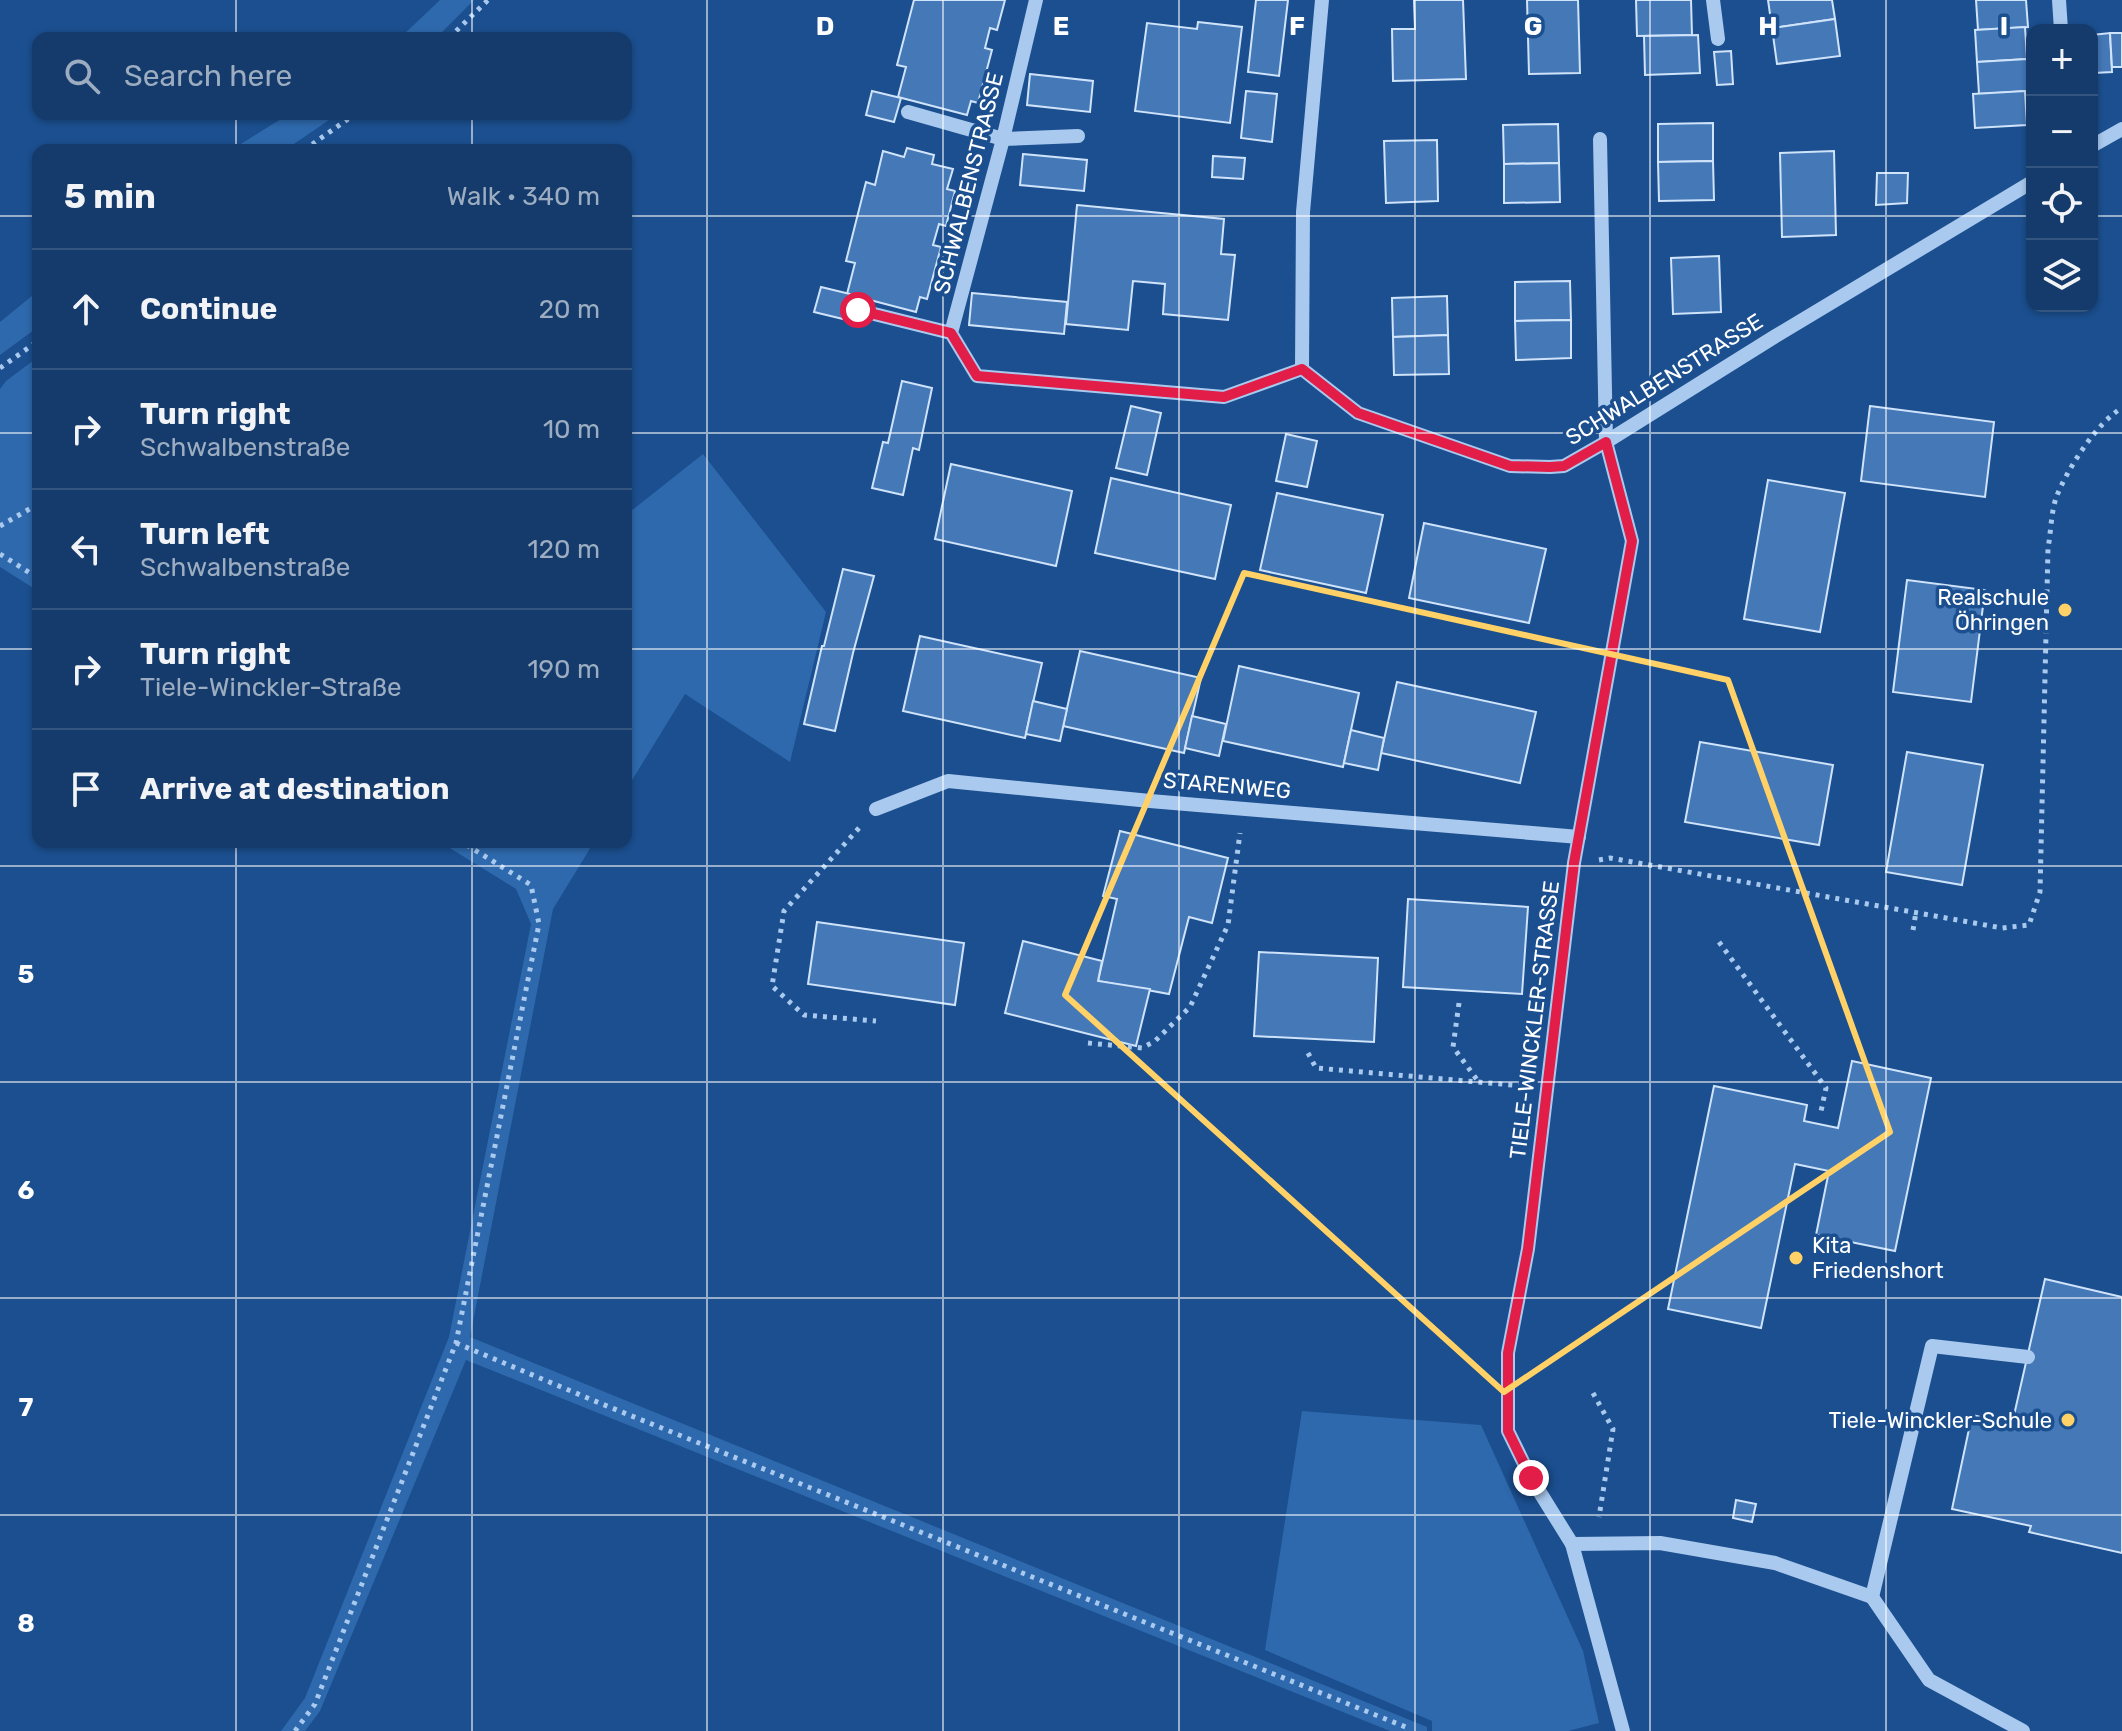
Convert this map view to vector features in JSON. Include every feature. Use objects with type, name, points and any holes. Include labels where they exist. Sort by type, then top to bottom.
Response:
[{"type":"street","name":"SCHWALBENSTRASSE","points":[[951,333],[1003,139],[1036,0]]},
{"type":"street","points":[[858,310],[951,333],[977,376],[1224,397],[1302,369],[1303,212],[1322,0]]},
{"type":"street","points":[[1713,0],[1718,39]]},
{"type":"street","points":[[2059,0],[2061,24]]},
{"type":"street","points":[[908,112],[1003,139],[1078,136]]},
{"type":"street","points":[[2098,143],[2122,129]]},
{"type":"street","name":"TIELE-WINCKLER-STRASSE","points":[[1600,139],[1606,442],[1632,541],[1574,863],[1528,1249],[1508,1353],[1508,1431],[1531,1478],[1572,1544],[1623,1731]]},
{"type":"street","name":"SCHWALBENSTRASSE","points":[[1302,369],[1358,413],[1510,466],[1564,466],[2026,186]]},
{"type":"street","name":"STARENWEG","points":[[876,809],[948,781],[1579,837]]},
{"type":"street","points":[[1872,1597],[1932,1346],[2028,1357]]},
{"type":"street","points":[[1572,1544],[1660,1543],[1775,1563],[1872,1597],[1929,1680],[2023,1731]]},
{"type":"path","points":[[455,32],[488,0]]},
{"type":"path","points":[[312,144],[346,120]]},
{"type":"path","points":[[0,368],[32,345]]},
{"type":"path","points":[[1574,863],[1610,858],[2002,928],[2029,925],[2040,892],[2048,548],[2056,499],[2080,452],[2112,414],[2122,408]]},
{"type":"path","points":[[0,526],[32,507]]},
{"type":"path","points":[[0,554],[32,574]]},
{"type":"path","points":[[1088,1043],[1142,1048],[1155,1041],[1190,1007],[1228,925],[1243,808]]},
{"type":"path","points":[[876,809],[784,911],[772,986],[804,1015],[876,1021]]},
{"type":"path","points":[[295,1731],[315,1704],[456,1343],[539,924],[531,885],[472,848]]},
{"type":"path","points":[[1913,930],[1916,912]]},
{"type":"path","points":[[1719,942],[1826,1088],[1820,1116]]},
{"type":"path","points":[[1459,1003],[1453,1047],[1479,1082]]},
{"type":"path","points":[[1308,1053],[1316,1068],[1548,1089]]},
{"type":"path","points":[[456,1343],[1408,1728],[1409,1731]]},
{"type":"path","points":[[1593,1393],[1613,1429],[1595,1544]]},
{"type":"highlighted area","points":[[1244,573],[1728,680],[1890,1132],[1504,1392],[1065,995]]},
{"type":"shaded area","points":[[440,0],[474,0],[442,32],[406,32]]},
{"type":"shaded area","points":[[279,120],[329,120],[294,144],[241,144]]},
{"type":"shaded area","points":[[32,296],[32,331],[0,355],[0,322]]},
{"type":"shaded area","points":[[32,362],[32,587],[0,567],[0,389]]},
{"type":"shaded area","points":[[703,454],[826,612],[790,762],[685,694],[632,780],[632,510]]},
{"type":"shaded area","points":[[450,848],[590,848],[553,909],[470,1337],[1427,1727],[1427,1731],[1390,1731],[466,1360],[320,1711],[305,1731],[281,1731],[305,1698],[449,1337],[531,924],[516,889]]},
{"type":"shaded area","points":[[1302,1411],[1481,1425],[1583,1651],[1599,1723],[1568,1731],[1432,1731],[1432,1721],[1265,1650]]},
{"type":"building","points":[[914,0],[1005,0],[997,30],[990,28],[985,48],[992,50],[978,103],[971,101],[967,115],[898,97],[906,67],[897,65]]},
{"type":"building","points":[[1256,0],[1288,0],[1279,76],[1248,72]]},
{"type":"building","points":[[1414,0],[1463,0],[1466,79],[1393,81],[1392,29],[1415,29]]},
{"type":"building","points":[[1527,0],[1578,0],[1580,73],[1529,74]]},
{"type":"building","points":[[1636,0],[1691,0],[1692,35],[1637,36]]},
{"type":"building","points":[[1768,0],[1832,0],[1835,19],[1772,28]]},
{"type":"building","points":[[1976,0],[2026,0],[2026,27],[1978,30]]},
{"type":"building","points":[[1835,19],[1840,56],[1777,64],[1772,28]]},
{"type":"building","points":[[1198,22],[1242,27],[1230,123],[1135,111],[1147,23],[1197,29]]},
{"type":"building","points":[[2025,27],[2026,59],[1977,62],[1975,30]]},
{"type":"building","points":[[2110,33],[2112,72],[2098,73],[2098,34]]},
{"type":"building","points":[[2110,33],[2122,33],[2122,67],[2112,67]]},
{"type":"building","points":[[1698,35],[1700,73],[1645,75],[1644,36]]},
{"type":"building","points":[[1731,51],[1733,84],[1717,85],[1714,52]]},
{"type":"building","points":[[2026,59],[2026,91],[1979,94],[1977,62]]},
{"type":"building","points":[[1030,74],[1093,81],[1090,112],[1027,105]]},
{"type":"building","points":[[872,91],[901,98],[894,122],[866,115]]},
{"type":"building","points":[[1246,91],[1277,94],[1272,142],[1241,138]]},
{"type":"building","points":[[2025,91],[2026,125],[1975,128],[1973,94]]},
{"type":"building","points":[[1713,123],[1713,161],[1658,162],[1658,124]]},
{"type":"building","points":[[1558,124],[1559,163],[1504,164],[1503,125]]},
{"type":"building","points":[[1437,140],[1438,201],[1386,203],[1384,141]]},
{"type":"building","points":[[907,148],[934,155],[932,164],[953,169],[947,189],[955,191],[946,226],[939,224],[933,245],[941,247],[927,299],[920,297],[916,312],[847,294],[855,263],[846,261],[866,182],[875,185],[883,151],[904,157]]},
{"type":"building","points":[[1834,151],[1836,235],[1782,237],[1780,153]]},
{"type":"building","points":[[1023,154],[1087,160],[1084,191],[1020,185]]},
{"type":"building","points":[[1213,156],[1245,158],[1243,179],[1212,177]]},
{"type":"building","points":[[1713,161],[1714,200],[1659,201],[1658,162]]},
{"type":"building","points":[[1559,163],[1560,202],[1504,203],[1504,164]]},
{"type":"building","points":[[1877,173],[1908,173],[1907,203],[1876,205]]},
{"type":"building","points":[[1077,205],[1224,219],[1221,254],[1235,255],[1228,320],[1163,314],[1165,284],[1133,281],[1128,330],[1066,324]]},
{"type":"building","points":[[1719,256],[1721,312],[1673,314],[1671,258]]},
{"type":"building","points":[[1570,281],[1571,320],[1515,321],[1515,282]]},
{"type":"building","points":[[821,287],[850,294],[843,319],[814,312]]},
{"type":"building","points":[[972,293],[1067,302],[1064,334],[969,325]]},
{"type":"building","points":[[1447,296],[1448,335],[1393,337],[1392,298]]},
{"type":"building","points":[[1571,320],[1571,358],[1516,360],[1515,321]]},
{"type":"building","points":[[1448,335],[1449,374],[1394,375],[1393,337]]},
{"type":"building","points":[[902,381],[932,388],[919,450],[913,448],[903,495],[872,488],[883,442],[888,443]]},
{"type":"building","points":[[1131,406],[1161,413],[1147,475],[1116,468]]},
{"type":"building","points":[[1870,406],[1994,422],[1985,497],[1861,481]]},
{"type":"building","points":[[1286,434],[1317,441],[1307,487],[1276,481]]},
{"type":"building","points":[[951,464],[1072,491],[1056,566],[935,539]]},
{"type":"building","points":[[1111,478],[1231,505],[1215,579],[1095,553]]},
{"type":"building","points":[[1768,480],[1845,493],[1820,632],[1744,619]]},
{"type":"building","points":[[1277,493],[1383,515],[1366,593],[1260,570]]},
{"type":"building","points":[[1424,523],[1546,549],[1529,623],[1409,598]]},
{"type":"building","points":[[843,569],[874,576],[835,731],[804,724]]},
{"type":"building","points":[[1907,580],[1985,590],[1971,702],[1893,692]]},
{"type":"building","points":[[920,636],[1042,663],[1025,738],[903,711]]},
{"type":"building","points":[[1080,651],[1201,678],[1184,753],[1063,726]]},
{"type":"building","points":[[1239,666],[1359,693],[1343,767],[1223,741]]},
{"type":"building","points":[[1397,682],[1536,712],[1520,783],[1381,753]]},
{"type":"building","points":[[1033,701],[1067,709],[1060,741],[1026,734]]},
{"type":"building","points":[[1192,716],[1226,724],[1219,756],[1185,748]]},
{"type":"building","points":[[1351,730],[1384,738],[1378,770],[1344,763]]},
{"type":"building","points":[[1700,742],[1833,765],[1819,845],[1685,822]]},
{"type":"building","points":[[1907,752],[1983,765],[1962,885],[1886,872]]},
{"type":"building","points":[[1120,831],[1228,858],[1212,923],[1189,917],[1169,994],[1098,981],[1117,899],[1103,896]]},
{"type":"building","points":[[1408,899],[1528,907],[1522,994],[1403,987]]},
{"type":"building","points":[[817,922],[964,943],[955,1005],[808,984]]},
{"type":"building","points":[[1023,941],[1102,961],[1098,981],[1150,989],[1136,1046],[1005,1013]]},
{"type":"building","points":[[1259,952],[1378,958],[1374,1042],[1254,1036]]},
{"type":"building","points":[[1852,1061],[1931,1078],[1895,1251],[1816,1235],[1829,1171],[1795,1164],[1761,1328],[1668,1309],[1714,1086],[1807,1105],[1804,1121],[1838,1128]]},
{"type":"building","name":"Tiele-Winckler-Schule","points":[[2045,1279],[2122,1297],[2122,1553],[2029,1532],[2031,1526],[1952,1509],[1972,1415],[2012,1424]]},
{"type":"building","points":[[1736,1500],[1756,1504],[1752,1522],[1733,1518]]},
{"type":"place","name":"Realschule Öhringen","points":[[2065,610]]},
{"type":"place","name":"Kita Friedenshort","points":[[1796,1258]]},
{"type":"place","name":"Tiele-Winckler-Schule","points":[[2068,1420]]},
{"type":"route","points":[[858,310],[951,333],[977,376],[1224,397],[1302,369],[1358,413],[1510,466],[1564,466],[1606,442],[1632,541],[1574,863],[1528,1249],[1508,1353],[1508,1431],[1531,1478]]}]
